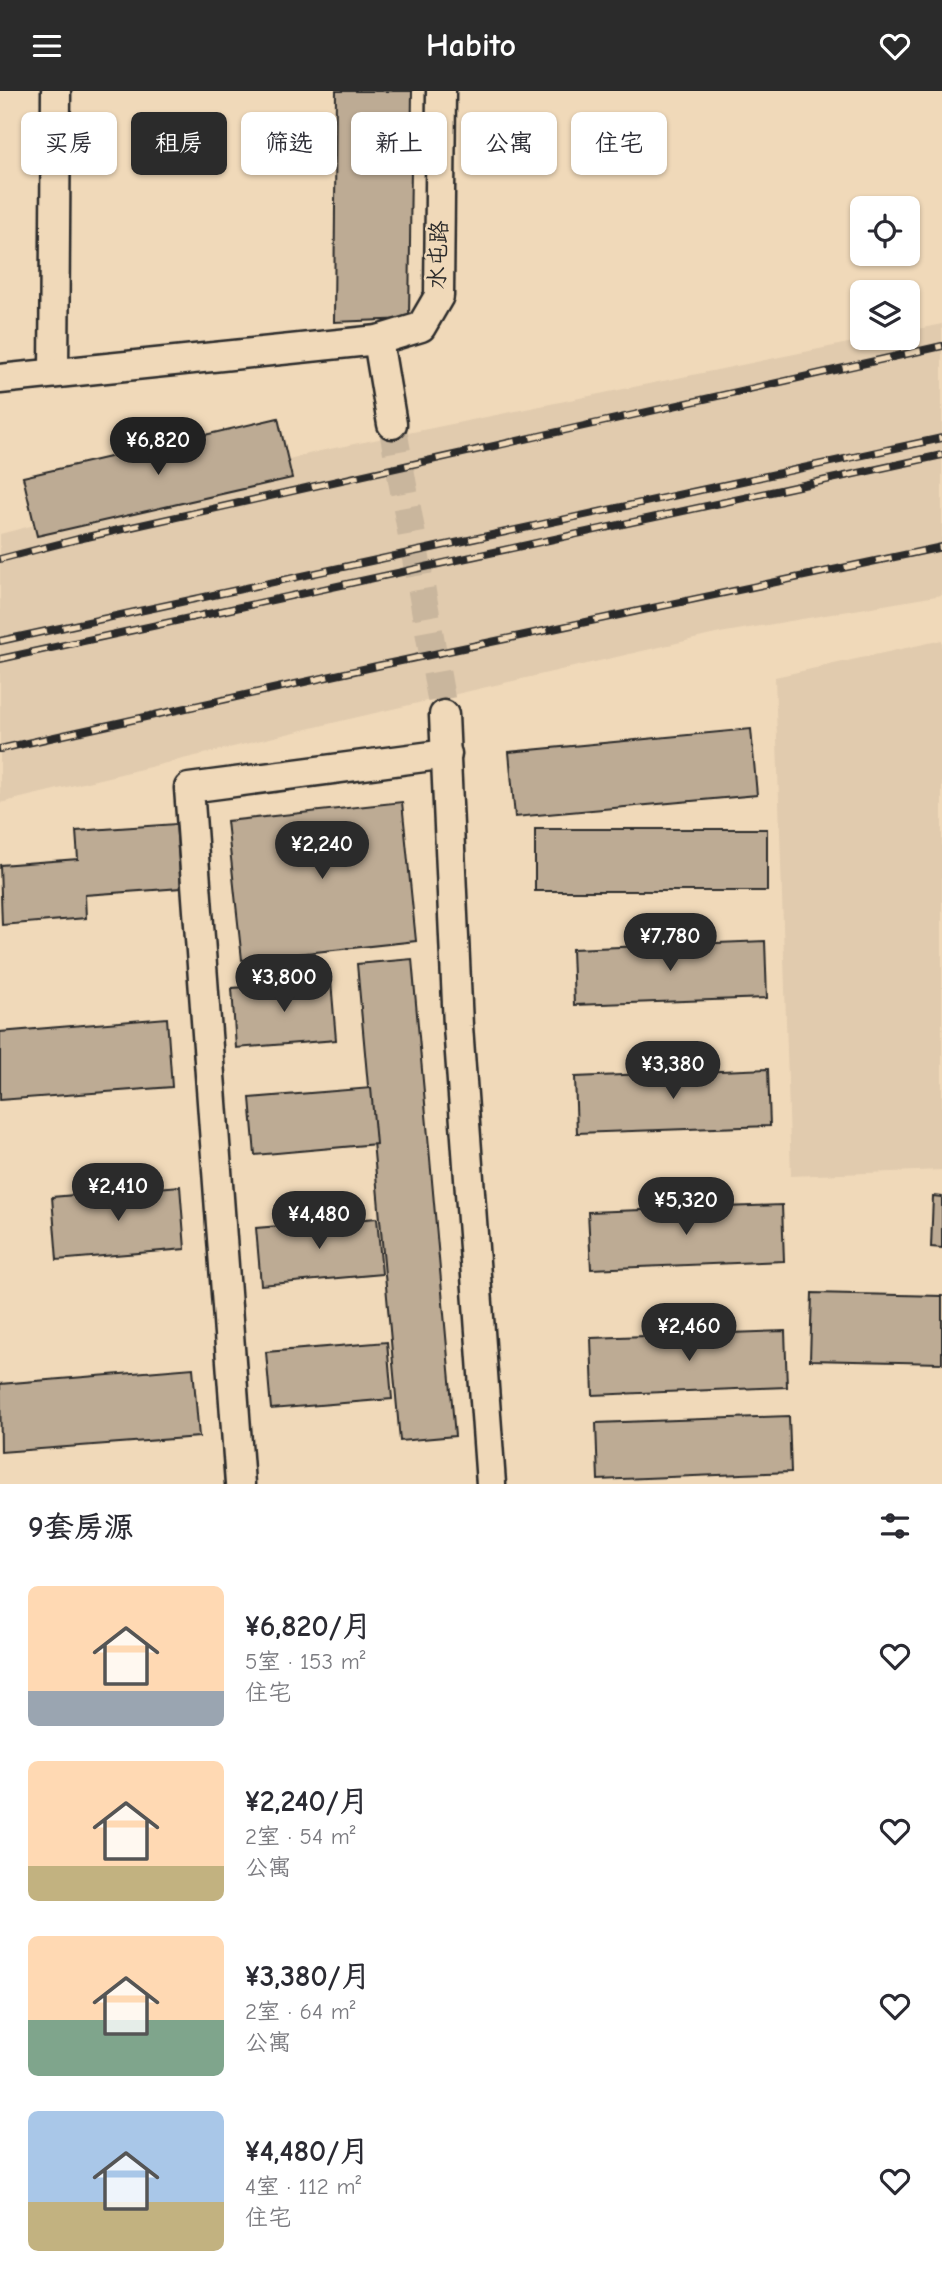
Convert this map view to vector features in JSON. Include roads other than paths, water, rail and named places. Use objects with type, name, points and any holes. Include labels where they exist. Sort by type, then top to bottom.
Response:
[{"type":"street","points":[[54,373],[56,91]]},
{"type":"street","name":"水屯路","points":[[0,379],[377,340],[421,327],[439,296],[441,91]]},
{"type":"street","points":[[377,340],[392,424]]},
{"type":"street","points":[[444,715],[458,1026],[491,1484]]},
{"type":"street","points":[[240,1484],[190,788],[447,754]]},
{"type":"tunnel","points":[[392,424],[444,715]]},
{"type":"railway","points":[[0,559],[78,539],[942,346]]},
{"type":"railway","points":[[0,641],[942,438]]},
{"type":"railway","points":[[0,659],[942,455]]},
{"type":"railway","points":[[0,749],[377,666],[942,547]]}]
